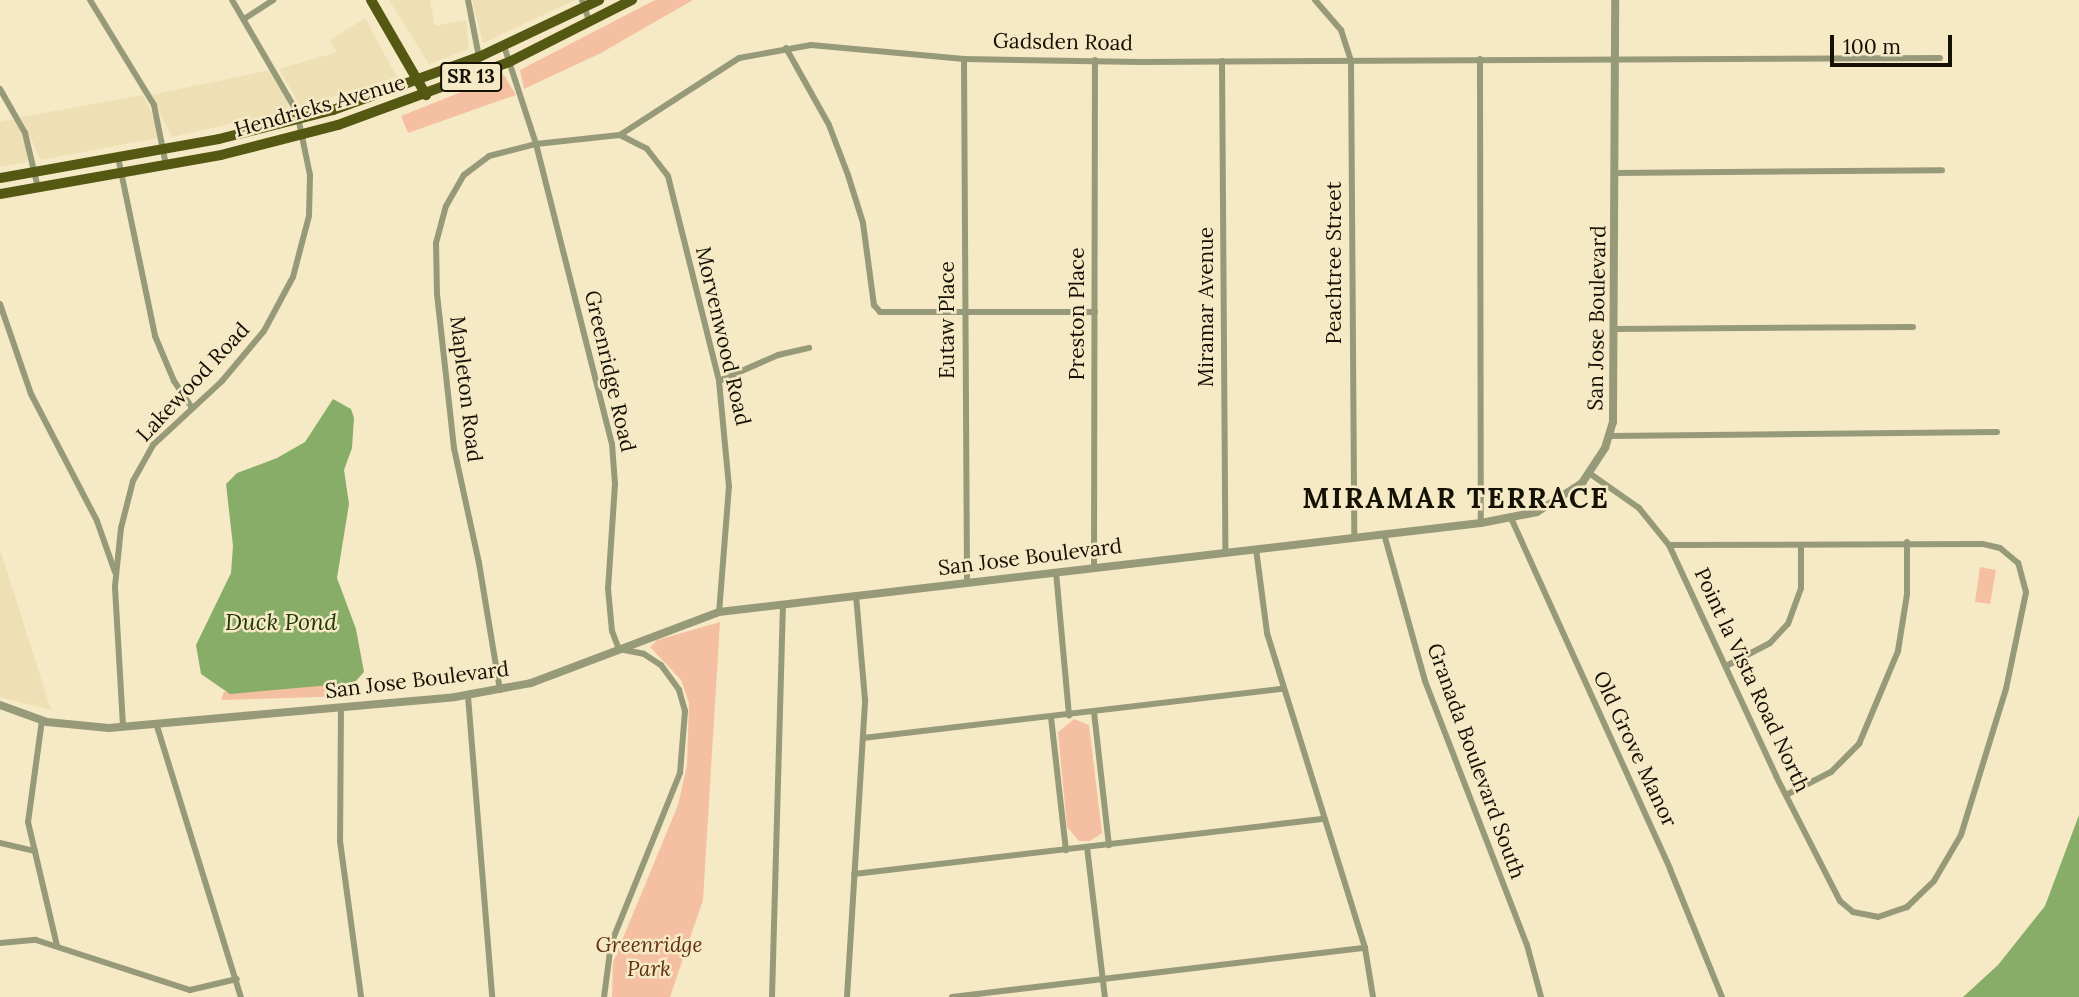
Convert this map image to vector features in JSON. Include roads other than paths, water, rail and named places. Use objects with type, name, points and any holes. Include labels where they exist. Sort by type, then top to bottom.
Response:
[{"type":"main road","points":[[371,0],[430,94],[469,71],[479,57]]},
{"type":"main road","name":"Hendricks Avenue","points":[[0,177],[165,149],[299,119],[479,57],[582,4],[599,0]]},
{"type":"main road","name":"Hendricks Avenue","points":[[0,194],[166,165],[302,135],[430,94],[509,62],[632,0]]},
{"type":"street","points":[[90,0],[154,105],[165,149],[166,165]]},
{"type":"street","name":"Lakewood Road","points":[[123,726],[116,574],[121,528],[139,468],[191,406],[251,349],[293,277],[309,216],[310,184],[299,119],[286,88],[232,0]]},
{"type":"street","points":[[244,19],[273,0]]},
{"type":"street","points":[[468,0],[479,57]]},
{"type":"street","name":"Peachtree Street","points":[[1315,0],[1341,30],[1350,60],[1354,537]]},
{"type":"street","name":"San Jose Boulevard","points":[[0,705],[41,720],[90,727],[468,696],[500,690],[719,612],[1481,523],[1511,518],[1550,506],[1589,473],[1609,436],[1615,402],[1615,0]]},
{"type":"street","points":[[582,4],[590,23]]},
{"type":"street","name":"Greenridge Road","points":[[504,46],[536,144],[612,444],[615,484],[608,602],[619,649]]},
{"type":"street","name":"Gadsden Road","points":[[536,144],[620,135],[739,58],[786,48],[839,46],[964,59],[1222,61],[1940,58]]},
{"type":"street","points":[[786,48],[829,125],[848,175],[865,236],[874,305],[880,313],[1095,312]]},
{"type":"street","name":"Eutaw Place","points":[[964,59],[967,582]]},
{"type":"street","points":[[1480,59],[1481,523]]},
{"type":"street","name":"Preston Place","points":[[1094,568],[1095,60]]},
{"type":"street","name":"Miramar Avenue","points":[[1222,61],[1225,552]]},
{"type":"street","points":[[0,89],[25,133],[38,188]]},
{"type":"street","name":"Morvenwood Road","points":[[620,135],[647,149],[667,176],[719,381],[729,486],[719,612]]},
{"type":"street","name":"Mapleton Road","points":[[500,690],[487,601],[454,448],[443,371],[436,243],[446,206],[464,175],[489,156],[536,144]]},
{"type":"street","points":[[118,157],[155,336],[174,381],[191,406]]},
{"type":"street","points":[[1615,173],[1942,170]]},
{"type":"street","points":[[0,304],[31,394],[97,521],[116,574]]},
{"type":"street","points":[[1615,329],[1913,327]]},
{"type":"street","points":[[719,381],[778,355],[809,348]]},
{"type":"street","points":[[1609,436],[1997,432]]},
{"type":"street","name":"Point la Vista Road North","points":[[1589,473],[1639,508],[1669,545],[1834,891],[1845,906],[1865,915],[1894,914],[1921,895],[1960,838],[2006,689],[2026,592],[2023,572],[2013,557],[1982,544],[1907,542]]},
{"type":"street","name":"Old Grove Manor","points":[[1511,518],[1670,869],[1722,997]]},
{"type":"street","name":"Granada Boulevard South","points":[[1384,534],[1425,681],[1532,958],[1541,997]]},
{"type":"street","points":[[1669,545],[1801,547],[1907,542],[1906,604],[1898,651],[1859,744],[1831,772],[1786,794]]},
{"type":"street","points":[[1728,665],[1770,643],[1788,624],[1801,588],[1801,547]]},
{"type":"street","points":[[1256,549],[1264,615],[1282,689],[1365,948],[1373,997]]},
{"type":"street","points":[[1056,572],[1069,715]]},
{"type":"street","points":[[848,997],[865,668],[856,595]]},
{"type":"street","points":[[772,997],[783,604]]},
{"type":"street","points":[[604,997],[611,944],[673,794],[685,730],[682,697],[661,665],[644,654],[619,649]]},
{"type":"street","points":[[863,738],[1282,689]]},
{"type":"street","points":[[468,696],[492,997]]},
{"type":"street","points":[[341,707],[340,841],[361,997]]},
{"type":"street","points":[[1094,712],[1109,845]]},
{"type":"street","points":[[1051,717],[1066,850]]},
{"type":"street","points":[[41,720],[28,812],[57,946]]},
{"type":"street","points":[[156,723],[241,997]]},
{"type":"street","points":[[854,874],[1324,819]]},
{"type":"street","points":[[0,844],[35,851]]},
{"type":"street","points":[[1087,847],[1104,997]]},
{"type":"street","points":[[0,943],[36,940],[190,990],[237,979]]},
{"type":"street","points":[[952,997],[1365,948]]},
{"type":"water","name":"Duck Pond","points":[[333,399],[351,409],[354,418],[352,448],[344,470],[349,504],[337,578],[356,629],[364,672],[354,683],[230,694],[201,674],[196,645],[231,573],[233,546],[226,484],[237,473],[277,458],[305,442]]},
{"type":"water","points":[[2079,815],[2079,997],[1963,997],[1998,965],[2045,906]]},
{"type":"district","name":"MIRAMAR TERRACE","points":[[1456,498]]},
{"type":"park label","name":"Greenridge Park","points":[[649,957]]}]
